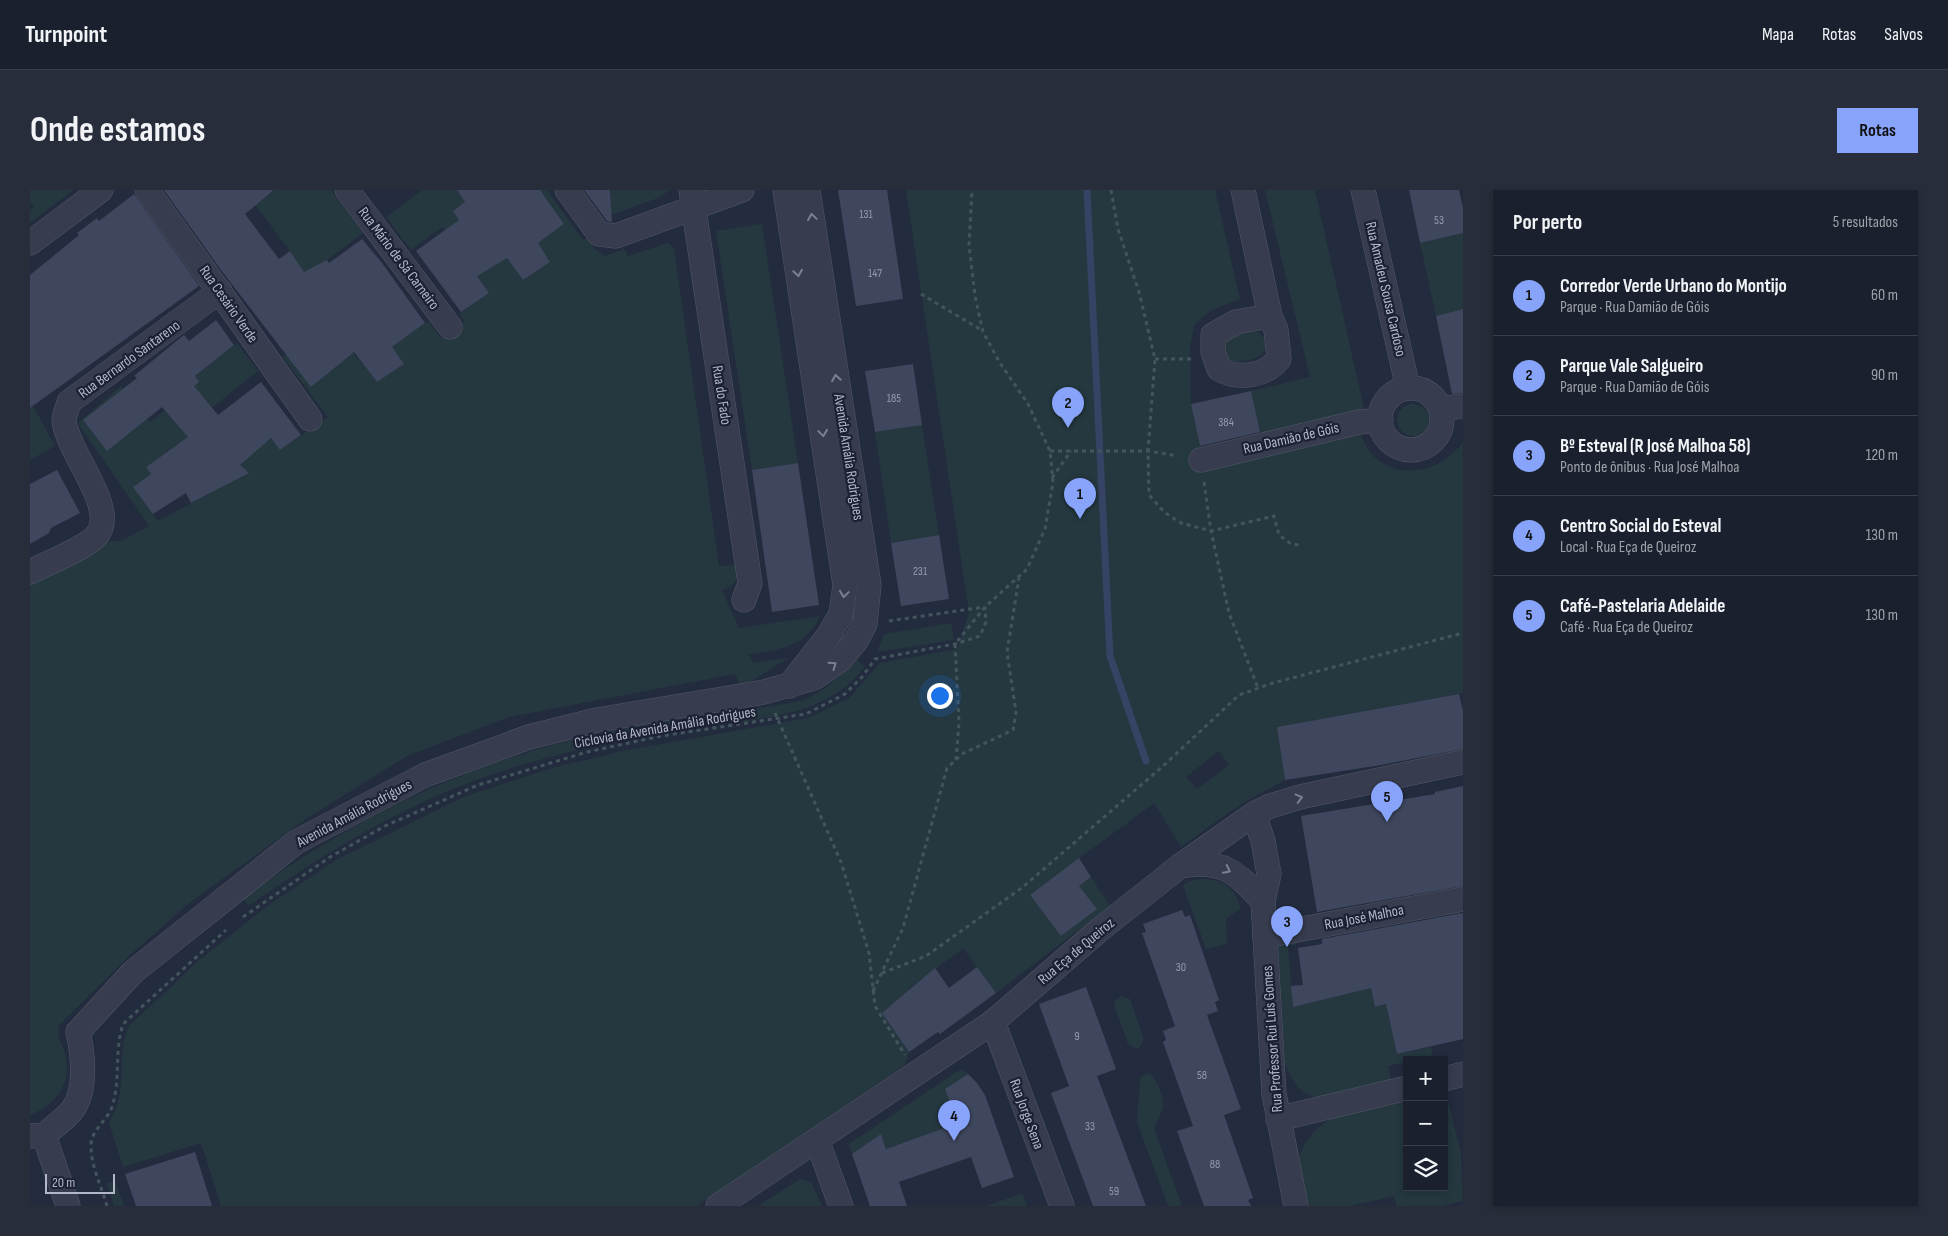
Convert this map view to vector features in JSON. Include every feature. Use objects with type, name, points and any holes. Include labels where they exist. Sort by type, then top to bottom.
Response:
[{"type":"street","points":[[30,243],[100,190]]},
{"type":"street","name":"Rua Cesário Verde","points":[[147,190],[310,419]]},
{"type":"street","name":"Rua Mário de Sá Carneiro","points":[[347,190],[450,327]]},
{"type":"street","points":[[567,190],[599,234],[616,236],[692,198],[742,190]]},
{"type":"street","name":"Avenida Amália Rodrigues","points":[[785,190],[819,336]]},
{"type":"street","name":"Avenida Amália Rodrigues","points":[[37,1136],[74,1108],[82,1082],[82,1052],[78,1032],[133,972],[296,842],[425,775],[529,737],[597,720],[764,692],[789,686],[829,635],[841,614],[845,585],[819,336],[808,190]]},
{"type":"street","points":[[1244,190],[1270,316]]},
{"type":"street","name":"Rua Amadeu Sousa Cardoso","points":[[1364,190],[1408,388]]},
{"type":"street","name":"Rua do Fado","points":[[692,198],[750,583],[744,600]]},
{"type":"street","name":"Rua Bernardo Santareno","points":[[30,572],[87,543],[98,534],[103,519],[99,499],[69,439],[64,419],[69,402],[220,291]]},
{"type":"street","points":[[1408,388],[1428,393],[1436,400],[1452,407],[1442,419],[1441,429],[1435,438],[1418,449],[1408,449],[1390,441],[1384,433],[1381,420],[1384,404],[1390,396],[1398,391],[1408,388]]},
{"type":"street","name":"Rua Damião de Góis","points":[[1202,460],[1359,422],[1381,420]]},
{"type":"street","name":"Rua Eça de Queiroz","points":[[718,1206],[993,1022],[1098,931],[1180,866],[1254,814],[1270,806],[1300,797],[1463,762]]},
{"type":"street","name":"Rua Professor Rui Luís Gomes","points":[[1254,814],[1263,841],[1269,874],[1263,901],[1274,1094],[1296,1206]]},
{"type":"street","points":[[1180,866],[1199,863],[1219,866],[1241,877],[1263,901]]},
{"type":"street","name":"Rua José Malhoa","points":[[1265,936],[1463,899]]},
{"type":"street","name":"Rua Jorge Sena","points":[[993,1022],[1062,1206]]},
{"type":"street","points":[[1448,1078],[1463,1074]]},
{"type":"street","points":[[1278,1119],[1403,1089]]},
{"type":"street","points":[[37,1136],[68,1206]]},
{"type":"street","points":[[818,1140],[841,1206]]},
{"type":"path","points":[[956,760],[959,723],[955,644],[985,607],[1027,569],[1045,529],[1052,478],[1050,450],[1028,404],[1000,363],[983,332],[975,296],[969,245],[972,190]]},
{"type":"path","points":[[1111,190],[1118,229],[1139,292],[1155,359],[1148,451],[1150,495],[1164,512],[1181,524],[1211,531],[1274,516],[1279,536],[1290,543],[1302,546]]},
{"type":"path","points":[[921,294],[983,332]]},
{"type":"path","points":[[1155,359],[1191,359]]},
{"type":"path","points":[[1050,450],[1148,451],[1202,460]]},
{"type":"path","points":[[1052,478],[1072,450]]},
{"type":"path","points":[[1206,490],[1211,531],[1228,613],[1258,688]]},
{"type":"path","points":[[874,991],[903,928],[946,768],[962,754],[1013,730],[1016,712],[1007,652],[1019,576]]},
{"type":"path","points":[[899,620],[985,607]]},
{"type":"path","name":"Ciclovia da Avenida Amália Rodrigues","points":[[240,920],[330,857],[385,826],[478,785],[587,752],[661,736],[806,714],[845,694],[862,677],[875,659],[955,644],[980,636],[986,622],[985,607]]},
{"type":"path","points":[[882,973],[926,956],[1023,887],[1162,767],[1239,696],[1258,688],[1463,633]]},
{"type":"path","points":[[764,692],[842,862],[869,953],[875,1006],[916,1073]]},
{"type":"path","points":[[107,1206],[91,1155],[90,1144],[111,1109],[118,1076],[117,1041],[123,1024],[232,925]]},
{"type":"shaded area","points":[[30,190],[73,190],[30,223],[30,210],[34,207],[30,202]]},
{"type":"shaded area","points":[[244,190],[261,190],[266,197],[275,190],[331,190],[363,233],[298,282],[296,259]]},
{"type":"shaded area","points":[[422,190],[457,190],[465,202],[453,211],[473,238],[486,230],[523,280],[550,262],[538,243],[564,224],[540,190],[547,190],[583,240],[588,237],[595,249],[605,256],[624,249],[628,256],[668,243],[674,248],[719,566],[738,565],[736,581],[731,586],[722,590],[739,628],[820,616],[814,626],[799,641],[770,651],[748,654],[753,663],[788,658],[741,688],[735,674],[509,717],[407,756],[306,819],[189,903],[129,956],[60,1024],[59,1036],[65,1053],[67,1074],[55,1099],[30,1115],[30,583],[110,541],[121,541],[149,526],[79,425],[79,422],[121,386],[123,389],[107,450],[147,419],[150,422],[165,410],[194,443],[177,444],[146,467],[151,474],[134,486],[158,521],[248,473],[240,465],[260,423],[280,450],[328,417],[282,356],[338,334],[377,382],[404,364],[399,357],[391,362],[384,353],[428,321],[441,338],[459,328],[464,322],[459,314],[489,293],[442,227],[411,250],[386,217]]},
{"type":"shaded area","points":[[611,190],[670,190],[658,198],[611,215]]},
{"type":"shaded area","points":[[906,190],[1215,190],[1240,299],[1212,310],[1195,324],[1190,345],[1191,404],[1201,452],[1360,433],[1369,451],[1379,461],[1399,469],[1410,470],[1421,469],[1442,462],[1463,441],[1463,693],[1277,727],[1285,780],[1241,804],[1181,847],[1154,803],[1030,895],[1061,936],[1096,909],[1079,886],[1091,877],[1110,906],[996,993],[963,948],[909,989],[910,992],[882,1013],[909,1052],[905,1065],[697,1206],[221,1206],[201,1143],[123,1167],[109,1123],[116,1110],[119,1097],[123,1049],[129,1026],[198,961],[270,904],[336,860],[463,797],[555,767],[628,750],[808,718],[849,698],[880,663],[957,649],[969,613]],"holes":[[[1219,751],[1229,765],[1197,789],[1186,777]]]},
{"type":"shaded area","points":[[1265,190],[1315,190],[1365,413],[1261,439],[1251,391],[1310,377]]},
{"type":"shaded area","points":[[762,224],[798,463],[752,470],[716,231]]},
{"type":"shaded area","points":[[1463,233],[1463,309],[1436,316],[1420,243]]},
{"type":"shaded area","points":[[1255,331],[1264,339],[1264,352],[1256,358],[1245,361],[1229,361],[1224,359],[1222,341],[1227,337]]},
{"type":"shaded area","points":[[237,343],[258,371],[199,418],[179,397],[195,376]]},
{"type":"shaded area","points":[[1413,404],[1425,408],[1429,420],[1425,432],[1413,436],[1401,432],[1397,420],[1401,408]]},
{"type":"shaded area","points":[[33,406],[55,446],[30,460],[30,407]]},
{"type":"shaded area","points":[[922,425],[939,535],[891,543],[875,432]]},
{"type":"shaded area","points":[[951,623],[954,640],[877,652],[884,634]]},
{"type":"shaded area","points":[[856,660],[865,666],[850,683],[832,696],[812,706],[790,713],[672,731],[615,742],[531,762],[476,780],[416,805],[358,836],[248,906],[243,898],[326,843],[368,819],[455,778],[547,746],[596,734],[647,724],[801,701],[831,683]]},
{"type":"shaded area","points":[[1199,879],[1221,882],[1231,889],[1238,900],[1241,908],[1226,919],[1227,944],[1206,949],[1183,886],[1187,882]]},
{"type":"shaded area","points":[[1460,913],[1460,917],[1387,1009],[1397,1054],[1431,1047],[1433,1056],[1403,1056],[1403,1063],[1388,1066],[1392,1083],[1326,1098],[1308,1095],[1294,1081],[1285,1064],[1278,943],[1295,942],[1297,945],[1288,946],[1293,1007],[1366,989],[1363,968],[1382,986],[1371,989],[1375,1007],[1387,1004],[1425,920]]},
{"type":"shaded area","points":[[1121,996],[1130,999],[1144,1040],[1139,1048],[1134,1048],[1128,1044],[1114,1005],[1115,1001]]},
{"type":"shaded area","points":[[961,1069],[968,1074],[946,1089],[958,1123],[886,1149],[881,1134],[852,1154],[849,1144]]},
{"type":"shaded area","points":[[1149,1073],[1157,1083],[1163,1101],[1162,1111],[1154,1128],[1182,1206],[1168,1206],[1137,1122],[1140,1080],[1141,1076]]},
{"type":"shaded area","points":[[1448,1100],[1461,1154],[1463,1201],[1441,1206],[1397,1206],[1394,1196],[1351,1206],[1310,1206],[1299,1168],[1301,1152],[1315,1130],[1336,1117],[1403,1102],[1403,1191],[1448,1191]]},
{"type":"shaded area","points":[[800,1179],[811,1182],[822,1206],[758,1206]]},
{"type":"shaded area","points":[[115,1181],[124,1206],[114,1206],[107,1183]]},
{"type":"shaded area","points":[[1020,1194],[1023,1195],[1027,1206],[986,1206]]},
{"type":"building","points":[[164,190],[274,190],[245,214],[279,259],[290,251],[304,272],[327,260],[329,263],[362,239],[382,263],[425,323],[392,347],[404,364],[377,382],[354,352],[311,387],[221,270]]},
{"type":"building","points":[[457,190],[540,190],[564,224],[538,243],[550,262],[523,280],[507,258],[477,276],[489,293],[461,312],[416,251],[459,220],[453,211],[465,202]]},
{"type":"building","points":[[584,190],[610,190],[612,222],[607,221]]},
{"type":"building","points":[[838,190],[887,190],[903,299],[856,306]]},
{"type":"building","points":[[1409,190],[1459,190],[1463,208],[1463,233],[1420,243]]},
{"type":"building","points":[[134,194],[199,286],[30,408],[30,275],[79,235],[77,233],[97,218],[99,221]]},
{"type":"building","points":[[1463,309],[1463,393],[1452,394],[1436,316]]},
{"type":"building","points":[[216,320],[234,345],[195,376],[199,382],[194,386],[218,415],[261,382],[301,435],[280,450],[271,438],[240,465],[249,473],[191,503],[186,493],[153,514],[133,487],[151,474],[146,467],[188,437],[162,407],[107,451],[83,420],[137,378],[134,376],[180,338],[184,335],[189,341]]},
{"type":"building","points":[[913,364],[922,425],[875,432],[865,371]]},
{"type":"building","points":[[1251,391],[1260,432],[1200,446],[1191,404]]},
{"type":"building","points":[[798,463],[819,605],[772,612],[752,470]]},
{"type":"building","points":[[57,470],[80,513],[51,528],[49,533],[30,544],[30,484]]},
{"type":"building","points":[[939,535],[949,599],[901,606],[891,543]]},
{"type":"building","points":[[1459,694],[1463,711],[1463,749],[1381,765],[1285,780],[1277,727]]},
{"type":"building","points":[[1463,786],[1463,886],[1317,912],[1301,816],[1435,794],[1435,792]]},
{"type":"building","points":[[1079,858],[1091,877],[1079,886],[1097,909],[1061,936],[1030,895]]},
{"type":"building","points":[[1182,910],[1185,917],[1190,915],[1219,1000],[1215,1002],[1218,1011],[1207,1015],[1241,1109],[1224,1115],[1253,1198],[1248,1200],[1251,1206],[1204,1206],[1177,1131],[1193,1126],[1163,1042],[1166,1040],[1163,1031],[1175,1026],[1142,933],[1146,932],[1143,924]]},
{"type":"building","points":[[1463,913],[1463,1039],[1397,1054],[1386,1004],[1375,1007],[1371,988],[1293,1007],[1291,986],[1303,985],[1298,948],[1322,944],[1322,939]]},
{"type":"building","points":[[977,967],[996,993],[940,1034],[938,1032],[909,1052],[882,1013],[935,968],[949,988]]},
{"type":"building","points":[[1086,987],[1116,1069],[1097,1076],[1146,1206],[1093,1206],[1051,1093],[1069,1086],[1039,1004]]},
{"type":"building","points":[[968,1074],[985,1095],[1014,1177],[982,1188],[971,1157],[899,1182],[907,1206],[870,1206],[852,1154],[881,1134],[886,1149],[958,1123],[945,1089]]},
{"type":"building","points":[[195,1152],[212,1206],[136,1206],[125,1174]]},
{"type":"waterway","points":[[1087,190],[1110,656],[1146,761]]},
{"type":"place","name":"Parque Vale Salgueiro","points":[[1068,428]]},
{"type":"place","name":"Corredor Verde Urbano do Montijo","points":[[1080,519]]},
{"type":"place","name":"Café-Pastelaria Adelaide","points":[[1387,822]]},
{"type":"place","name":"Bº Esteval (R José Malhoa 58)","points":[[1287,947]]},
{"type":"place","name":"Centro Social do Esteval","points":[[954,1141]]}]
